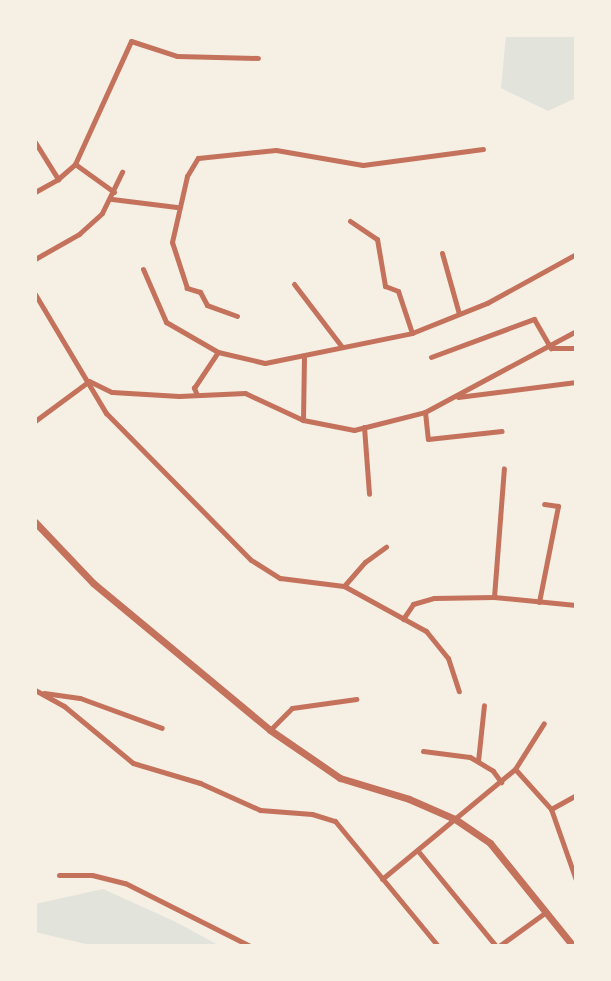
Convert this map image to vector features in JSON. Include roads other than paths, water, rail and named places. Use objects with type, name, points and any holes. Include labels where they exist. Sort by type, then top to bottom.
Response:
[{"type":"street","points":[[35,192],[58,179],[75,164],[131,41],[177,56],[258,58]]},
{"type":"street","points":[[35,142],[58,179]]},
{"type":"street","points":[[237,316],[207,305],[181,278],[172,242],[177,207],[198,158],[221,152],[276,150],[363,165],[483,149]]},
{"type":"street","points":[[75,164],[114,192]]},
{"type":"street","points":[[35,259],[79,234],[112,199],[122,172]]},
{"type":"street","points":[[112,199],[177,207]]},
{"type":"street","points":[[350,221],[377,239],[385,286],[398,291],[412,333]]},
{"type":"street","points":[[442,253],[458,314]]},
{"type":"street","points":[[143,269],[166,322],[218,352],[265,363],[304,358],[342,347],[412,333],[458,314],[576,254]]},
{"type":"street","points":[[294,284],[342,347]]},
{"type":"street","points":[[35,295],[120,429],[265,572],[294,582],[344,586],[426,631],[437,643],[459,691]]},
{"type":"street","points":[[431,358],[534,319],[551,348]]},
{"type":"street","points":[[89,381],[112,392],[197,395],[245,393],[303,420],[329,428],[364,427],[425,412],[551,348],[576,331]]},
{"type":"street","points":[[551,348],[576,348]]},
{"type":"street","points":[[197,395],[194,388],[218,352]]},
{"type":"street","points":[[303,420],[304,358]]},
{"type":"street","points":[[35,421],[89,381]]},
{"type":"street","points":[[451,398],[576,382]]},
{"type":"street","points":[[425,412],[428,439],[502,431]]},
{"type":"street","points":[[364,427],[369,494]]},
{"type":"street","points":[[494,597],[504,468]]},
{"type":"street","points":[[539,602],[558,506],[544,504]]},
{"type":"street","points":[[35,522],[93,583],[270,730],[340,778],[409,799],[455,819],[490,843],[573,946]]},
{"type":"street","points":[[344,586],[365,562],[386,547]]},
{"type":"street","points":[[403,619],[413,604],[434,598],[494,597],[576,605]]},
{"type":"street","points":[[35,690],[80,698],[162,728]]},
{"type":"street","points":[[44,693],[134,763],[200,783],[260,810],[312,814],[335,821],[438,946]]},
{"type":"street","points":[[270,730],[292,708],[356,699]]},
{"type":"street","points":[[478,761],[484,705]]},
{"type":"street","points":[[382,879],[515,769],[544,723]]},
{"type":"street","points":[[423,751],[478,761],[501,782]]},
{"type":"street","points":[[515,769],[551,809],[574,862],[576,880]]},
{"type":"street","points":[[551,809],[576,795]]},
{"type":"street","points":[[418,851],[498,946],[546,912]]},
{"type":"street","points":[[59,875],[92,875],[125,883],[250,946]]}]
